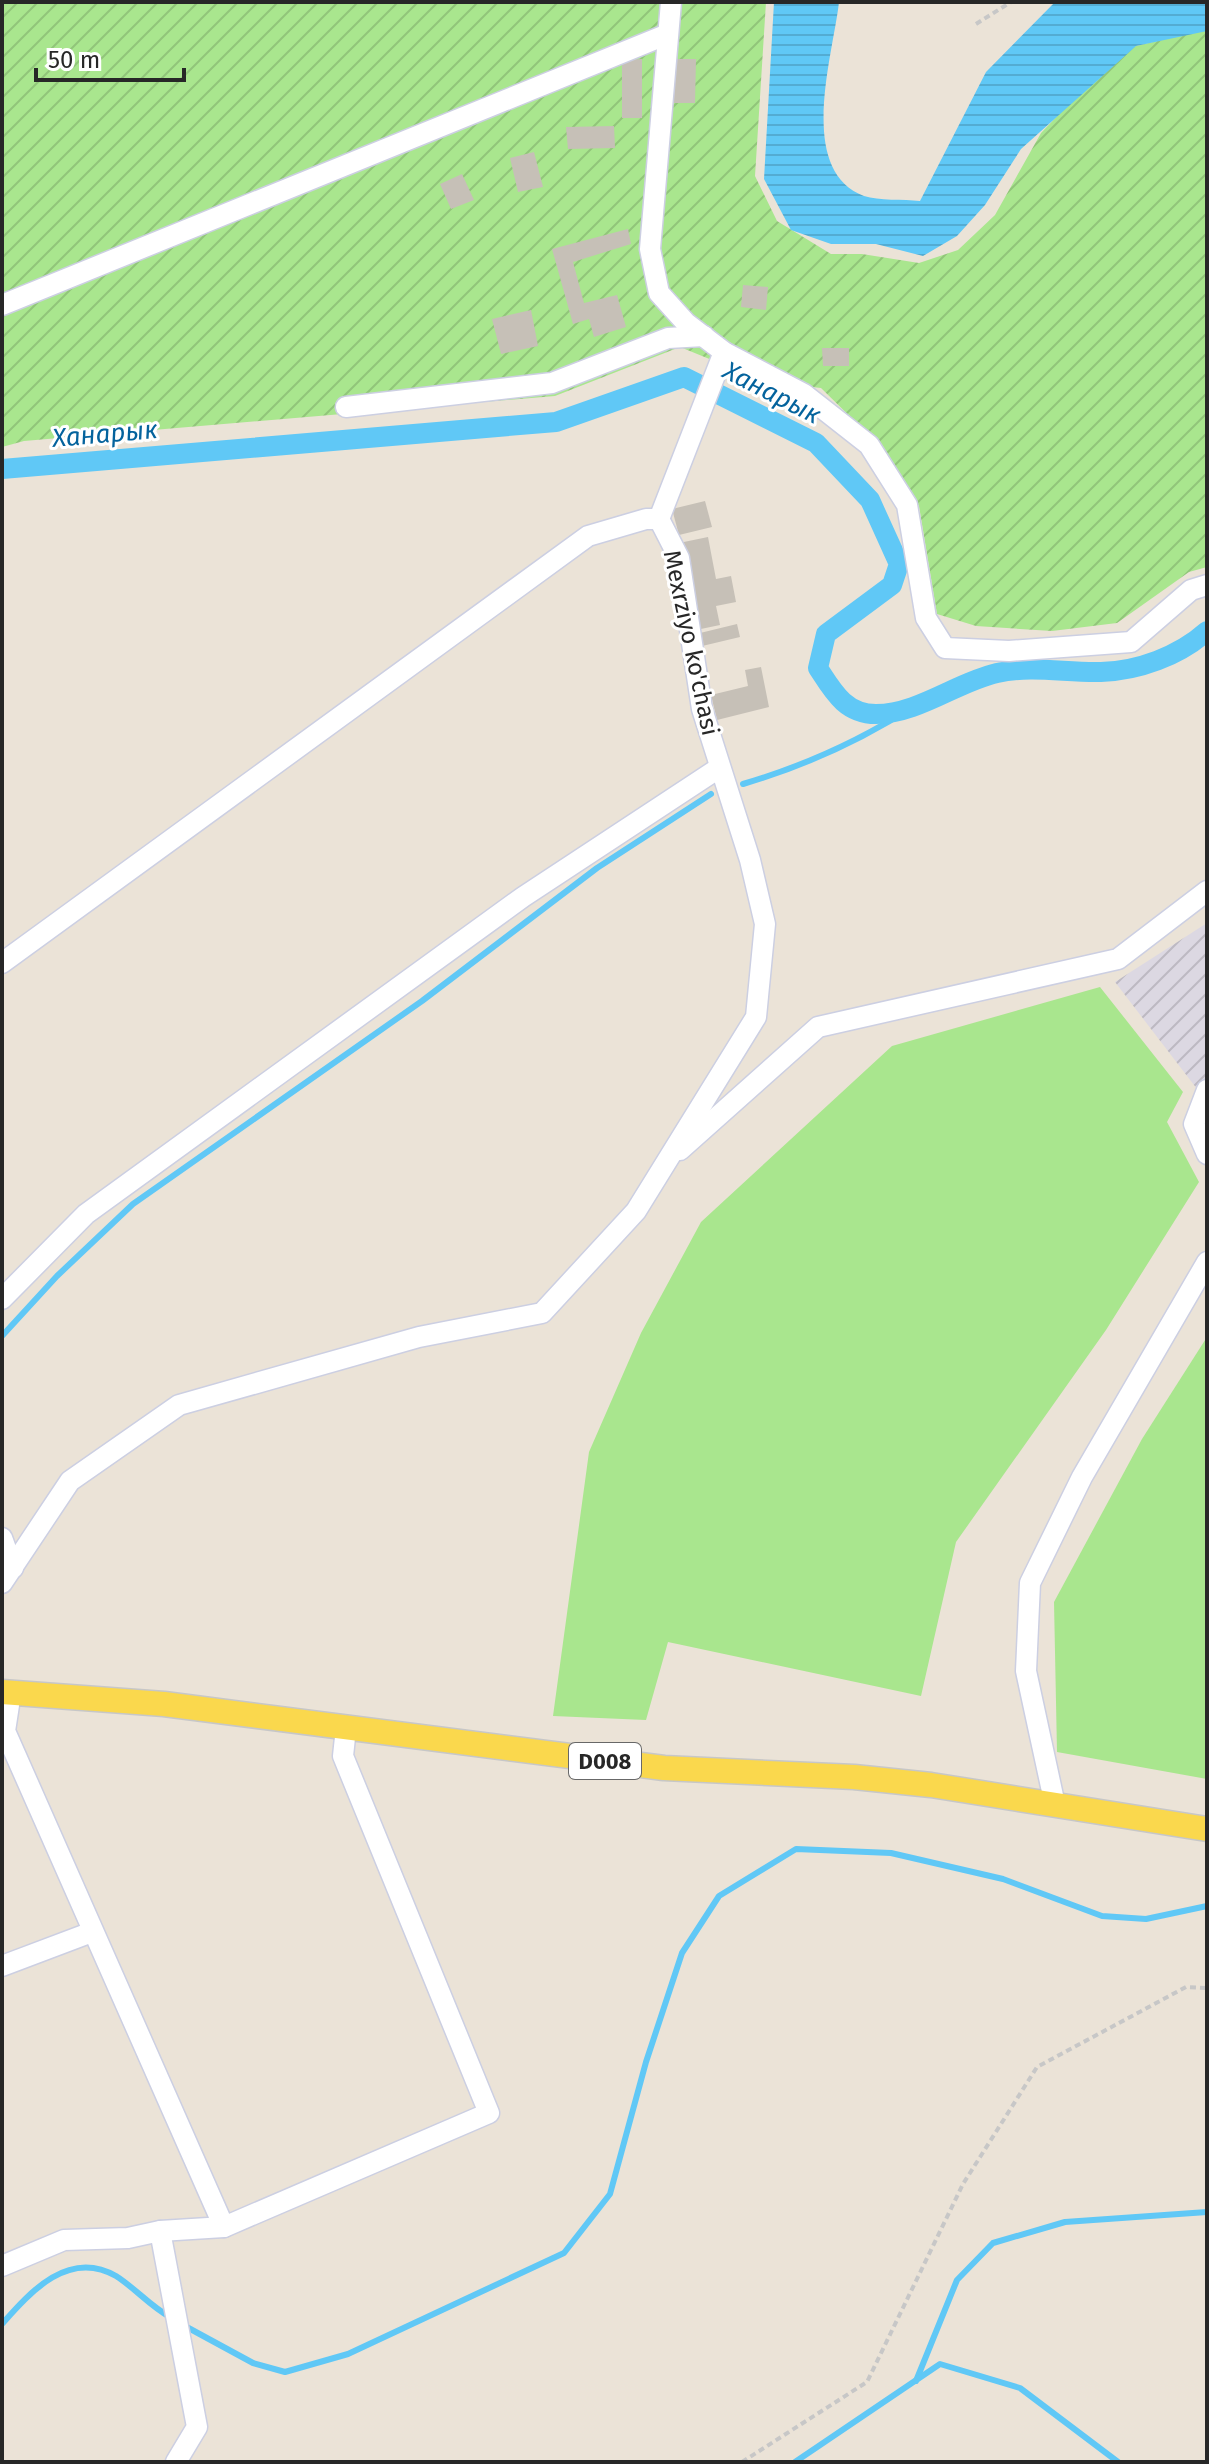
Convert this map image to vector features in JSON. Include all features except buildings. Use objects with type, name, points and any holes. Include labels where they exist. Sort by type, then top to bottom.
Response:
[{"type":"main road","name":"D008","points":[[6,1692],[164,1704],[664,1768],[854,1777],[931,1785],[1207,1829]]},
{"type":"street","points":[[671,2],[650,249],[659,293],[724,352],[804,394],[869,445],[907,505],[926,618],[945,648],[1009,651],[1131,642],[1191,590],[1207,585]]},
{"type":"street","points":[[2,305],[668,34]]},
{"type":"street","points":[[346,407],[552,383],[668,338],[704,336]]},
{"type":"street","points":[[2,963],[588,536],[646,519],[659,519],[706,406],[724,352]]},
{"type":"street","name":"Mexrziyo ko'chasi","points":[[8,1575],[70,1481],[179,1405],[419,1337],[542,1313],[636,1211],[756,1017],[765,924],[750,860],[702,709],[679,558],[659,519]]},
{"type":"street","points":[[2,1299],[86,1214],[523,897],[719,768]]},
{"type":"street","points":[[662,1165],[818,1027],[1118,959],[1207,891]]},
{"type":"street","points":[[1207,1090],[1194,1124],[1207,1154]]},
{"type":"street","points":[[1055,1805],[1026,1671],[1030,1583],[1082,1477],[1207,1262]]},
{"type":"street","points":[[2,1538],[8,1575]]},
{"type":"street","points":[[6,1692],[5,1731],[224,2227]]},
{"type":"street","points":[[2,2266],[64,2240],[128,2238],[160,2231],[224,2227],[489,2113],[343,1756],[346,1728]]},
{"type":"street","points":[[2,1966],[92,1932]]},
{"type":"street","points":[[160,2231],[197,2427],[176,2462]]},
{"type":"path","points":[[976,24],[1011,2]]},
{"type":"path","points":[[742,2462],[867,2382],[963,2184],[1037,2067],[1186,1987],[1207,1988]]},
{"type":"shaded area","points":[[1207,923],[1207,1102],[1115,982]]},
{"type":"green space","points":[[2,2],[766,2],[755,176],[777,221],[831,254],[862,254],[919,263],[958,250],[995,215],[1041,133],[1087,85],[1132,47],[1207,29],[1207,567],[1189,572],[1117,623],[1052,631],[976,626],[937,614],[919,506],[880,446],[821,388],[766,382],[680,347],[555,396],[24,441],[2,447]]},
{"type":"green space","points":[[1100,987],[1183,1092],[1167,1122],[1199,1182],[1106,1330],[956,1542],[921,1696],[668,1642],[646,1720],[553,1716],[589,1452],[641,1333],[701,1222],[892,1046]]},
{"type":"green space","points":[[1207,1337],[1207,1779],[1057,1752],[1054,1602],[1142,1439]]},
{"type":"water","points":[[774,2],[839,2],[826,80],[825,137],[831,162],[843,182],[864,196],[884,199],[920,201],[986,72],[1055,2],[1207,2],[1207,31],[1136,46],[1021,149],[985,205],[957,236],[923,256],[876,244],[831,244],[791,230],[764,179]]},
{"type":"waterway","name":"Ханарык","points":[[2,469],[556,422],[684,377],[816,443],[870,500],[899,564],[892,585],[826,634],[818,668],[841,700],[856,710],[892,713],[982,677],[1010,671],[1101,672],[1129,669],[1171,655],[1207,631]]},
{"type":"waterway","points":[[743,784],[831,751],[914,706]]},
{"type":"waterway","points":[[2,1336],[57,1276],[133,1204],[422,1001],[597,868],[711,794]]},
{"type":"waterway","points":[[183,2325],[253,2363],[285,2372],[348,2354],[564,2253],[610,2194],[646,2062],[682,1953],[719,1896],[796,1849],[891,1853],[1003,1879],[1102,1916],[1146,1919],[1207,1906]]},
{"type":"waterway","points":[[916,2381],[957,2280],[993,2243],[1065,2222],[1207,2212]]},
{"type":"waterway","points":[[2,2324],[38,2287],[67,2271],[82,2267],[99,2269],[116,2276],[170,2317]]},
{"type":"waterway","points":[[795,2462],[940,2364],[1020,2388],[1118,2462]]}]
